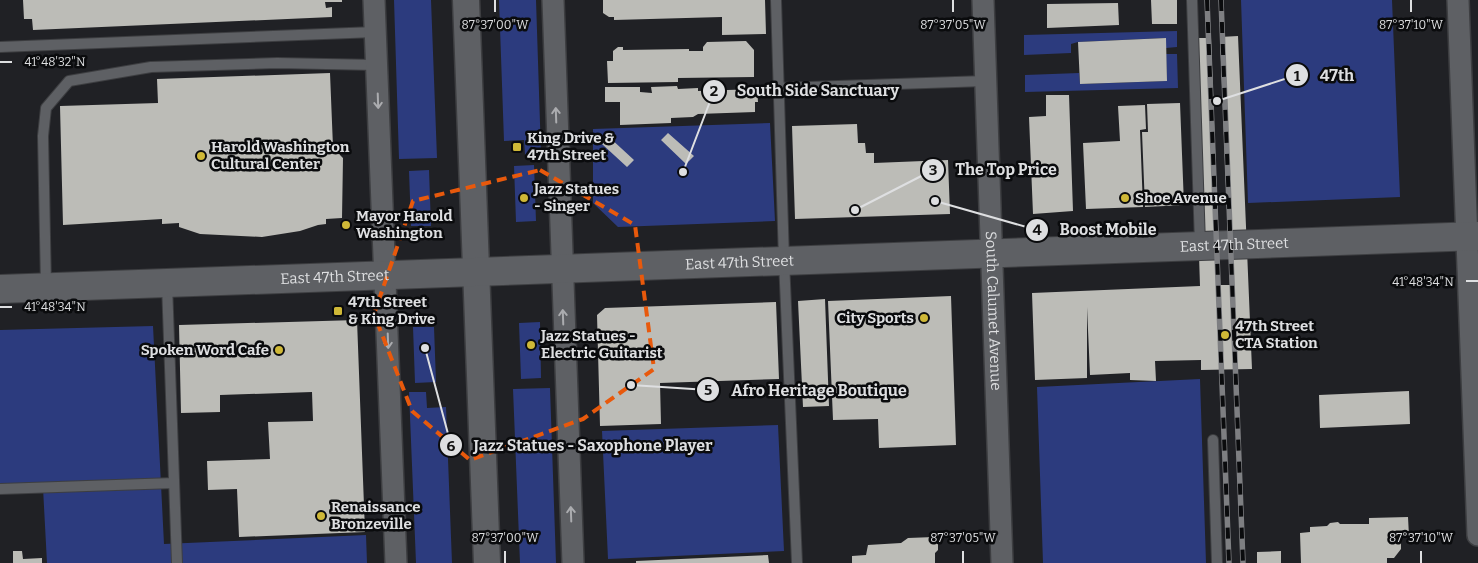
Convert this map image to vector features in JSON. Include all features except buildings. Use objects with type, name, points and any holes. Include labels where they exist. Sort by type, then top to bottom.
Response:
[{"type":"main road","name":"East 47th Street","points":[[0,289],[1472,236]]},
{"type":"street","points":[[374,0],[396,563]]},
{"type":"street","points":[[466,0],[487,563]]},
{"type":"street","points":[[553,0],[561,268],[573,563]]},
{"type":"street","name":"South Calumet Avenue","points":[[983,0],[1002,563]]},
{"type":"street","points":[[1458,0],[1472,236],[1478,535]]},
{"type":"lane","points":[[776,0],[784,260],[797,563]]},
{"type":"lane","points":[[1192,0],[1200,245]]},
{"type":"lane","points":[[0,47],[375,32]]},
{"type":"lane","points":[[46,288],[43,136],[46,108],[69,81],[151,68],[277,63],[376,65]]},
{"type":"lane","points":[[779,88],[985,81]]},
{"type":"lane","points":[[167,283],[177,563]]},
{"type":"lane","points":[[1213,440],[1218,563]]},
{"type":"lane","points":[[0,489],[174,483]]},
{"type":"highlighted area","points":[[540,170],[635,225],[654,369],[583,419],[470,460],[412,411],[374,314],[413,201]]},
{"type":"shaded area","points":[[394,0],[431,0],[437,158],[399,159]]},
{"type":"shaded area","points":[[499,0],[536,0],[541,154],[525,155],[524,140],[504,141]]},
{"type":"shaded area","points":[[1241,0],[1392,0],[1400,197],[1248,203]]},
{"type":"shaded area","points":[[1177,31],[1177,47],[1166,48],[1165,38],[1078,42],[1071,44],[1071,53],[1024,55],[1024,35]]},
{"type":"shaded area","points":[[1166,54],[1177,54],[1178,88],[1025,92],[1025,75],[1079,73],[1080,84],[1167,81]]},
{"type":"shaded area","points":[[770,123],[775,221],[618,227],[593,203],[593,129]]},
{"type":"shaded area","points":[[534,165],[536,221],[516,222],[514,166]]},
{"type":"shaded area","points":[[429,170],[431,226],[411,226],[409,171]]},
{"type":"shaded area","points":[[540,322],[541,378],[521,379],[519,323]]},
{"type":"shaded area","points":[[153,326],[164,544],[366,535],[367,563],[47,563],[43,488],[0,489],[0,330]]},
{"type":"shaded area","points":[[413,327],[434,327],[436,382],[415,383]]},
{"type":"shaded area","points":[[1200,379],[1206,563],[1043,563],[1037,387]]},
{"type":"shaded area","points":[[550,388],[556,563],[520,563],[513,389]]},
{"type":"shaded area","points":[[409,392],[426,392],[427,408],[446,407],[452,563],[416,563]]},
{"type":"shaded area","points":[[778,425],[784,551],[608,559],[602,431]]},
{"type":"railway","points":[[1207,0],[1229,563]]},
{"type":"railway","points":[[1221,0],[1243,563]]},
{"type":"place","name":"47th","points":[[1217,101]]},
{"type":"place","name":"King Drive & 47th Street","points":[[517,147]]},
{"type":"place","name":"Harold Washington Cultural Center","points":[[201,156]]},
{"type":"place","name":"South Side Sanctuary","points":[[683,172]]},
{"type":"place","name":"Jazz Statues - Singer","points":[[524,198]]},
{"type":"place","name":"Shoe Avenue","points":[[1125,198]]},
{"type":"place","name":"Boost Mobile","points":[[935,201]]},
{"type":"place","name":"The Top Price","points":[[855,210]]},
{"type":"place","name":"Mayor Harold Washington","points":[[346,225]]},
{"type":"place","name":"47th Street & King Drive","points":[[338,311]]},
{"type":"place","name":"City Sports","points":[[924,318]]},
{"type":"place","name":"47th Street CTA Station","points":[[1225,335]]},
{"type":"place","name":"Jazz Statues - Electric Guitarist","points":[[531,345]]},
{"type":"place","name":"Jazz Statues - Saxophone Player","points":[[425,348]]},
{"type":"place","name":"Spoken Word Cafe","points":[[279,350]]},
{"type":"place","name":"Afro Heritage Boutique","points":[[631,385]]},
{"type":"place","name":"Renaissance Bronzeville","points":[[321,516]]}]
